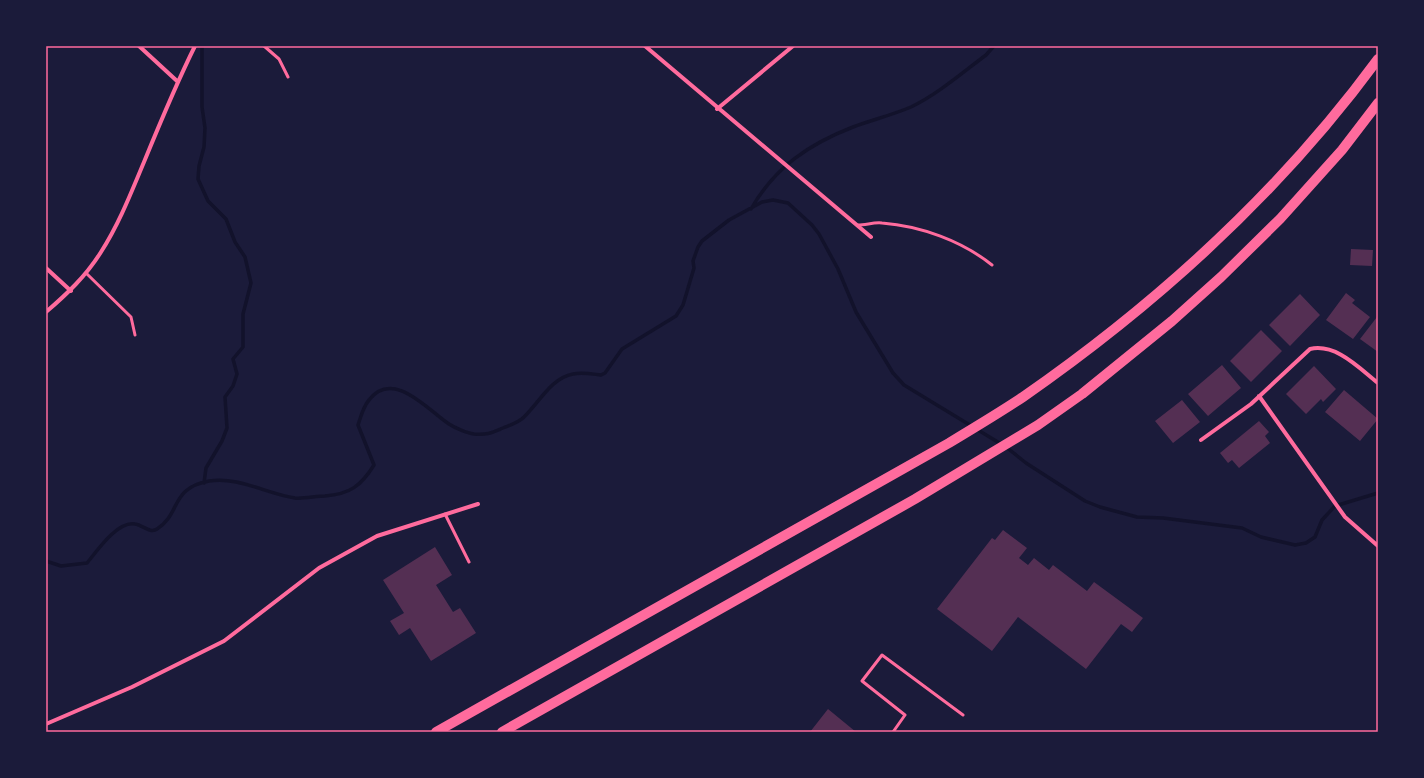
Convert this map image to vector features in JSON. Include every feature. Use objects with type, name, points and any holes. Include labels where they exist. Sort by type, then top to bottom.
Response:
[{"type":"highway","points":[[436,732],[942,447],[1022,397],[1085,352],[1148,302],[1216,242],[1270,188],[1378,59]]},
{"type":"highway","points":[[502,732],[915,499],[1038,425],[1082,394],[1172,321],[1226,272],[1280,219],[1342,150],[1378,103]]},
{"type":"street","points":[[139,46],[177,81]]},
{"type":"street","points":[[46,312],[71,291],[86,273],[101,253],[122,216],[177,81],[195,46]]},
{"type":"street","points":[[645,46],[717,109],[872,237]]},
{"type":"street","points":[[717,109],[793,46]]},
{"type":"street","points":[[46,268],[71,291]]},
{"type":"street","points":[[1201,440],[1259,396],[1310,349],[1318,347],[1327,349],[1347,359],[1378,383]]},
{"type":"street","points":[[1259,396],[1345,517],[1378,546]]},
{"type":"street","points":[[46,724],[132,687],[224,640],[319,568],[376,536],[478,504]]},
{"type":"lane","points":[[264,46],[279,59],[288,77]]},
{"type":"lane","points":[[858,225],[881,223],[922,230],[963,245],[992,265]]},
{"type":"lane","points":[[86,273],[131,317],[135,335]]},
{"type":"lane","points":[[445,514],[469,562]]},
{"type":"lane","points":[[893,732],[905,715],[862,680],[882,655],[963,715]]},
{"type":"building","points":[[1351,249],[1373,250],[1372,266],[1350,265]]},
{"type":"building","points":[[1346,293],[1355,300],[1352,303],[1370,317],[1353,339],[1326,320]]},
{"type":"building","points":[[1300,294],[1320,315],[1290,346],[1269,325]]},
{"type":"building","points":[[1377,317],[1378,318],[1378,352],[1360,339]]},
{"type":"building","points":[[1261,330],[1282,351],[1251,382],[1230,361]]},
{"type":"building","points":[[1222,365],[1241,388],[1208,416],[1188,394]]},
{"type":"building","points":[[1314,366],[1336,389],[1323,402],[1321,399],[1306,414],[1286,394]]},
{"type":"building","points":[[1344,390],[1378,419],[1360,441],[1325,412]]},
{"type":"building","points":[[1182,400],[1200,422],[1173,443],[1155,421]]},
{"type":"building","points":[[1259,421],[1269,432],[1265,436],[1270,443],[1239,468],[1232,460],[1228,463],[1220,453]]},
{"type":"building","points":[[1003,530],[1027,548],[1019,558],[1028,565],[1034,558],[1049,570],[1053,565],[1087,591],[1094,582],[1143,618],[1132,632],[1121,624],[1086,669],[1018,617],[992,651],[937,609],[992,538],[995,540]]},
{"type":"building","points":[[435,547],[452,575],[436,585],[453,612],[460,608],[476,633],[431,661],[410,628],[399,635],[390,621],[404,613],[383,580]]},
{"type":"building","points":[[828,709],[856,732],[810,732]]},
{"type":"waterway","points":[[202,46],[202,107],[205,128],[204,147],[199,166],[198,179],[208,201],[226,219],[235,242],[245,257],[251,283],[243,314],[243,347],[233,359],[237,374],[233,386],[225,397],[227,428],[222,441],[206,468],[204,483]]},
{"type":"waterway","points":[[751,209],[760,194],[782,169],[808,149],[853,127],[904,110],[921,102],[959,76],[986,55],[994,46]]},
{"type":"waterway","points":[[46,561],[61,566],[87,563],[108,538],[121,527],[128,524],[135,524],[149,530],[157,529],[165,523],[177,502],[188,489],[197,484],[209,481],[220,480],[242,483],[295,498],[334,495],[354,488],[374,465],[358,425],[362,412],[369,400],[379,391],[389,388],[400,390],[410,395],[452,426],[471,433],[489,433],[517,422],[530,411],[558,380],[576,373],[601,375],[605,373],[622,349],[676,316],[683,305],[694,268],[693,261],[702,241],[729,220],[762,202],[773,200],[788,203],[812,225],[819,234],[838,269],[856,312],[893,373],[904,385],[1006,447],[1026,463],[1085,501],[1100,507],[1137,517],[1163,518],[1242,528],[1261,537],[1295,545],[1306,543],[1315,537],[1322,520],[1335,506],[1378,493]]}]
